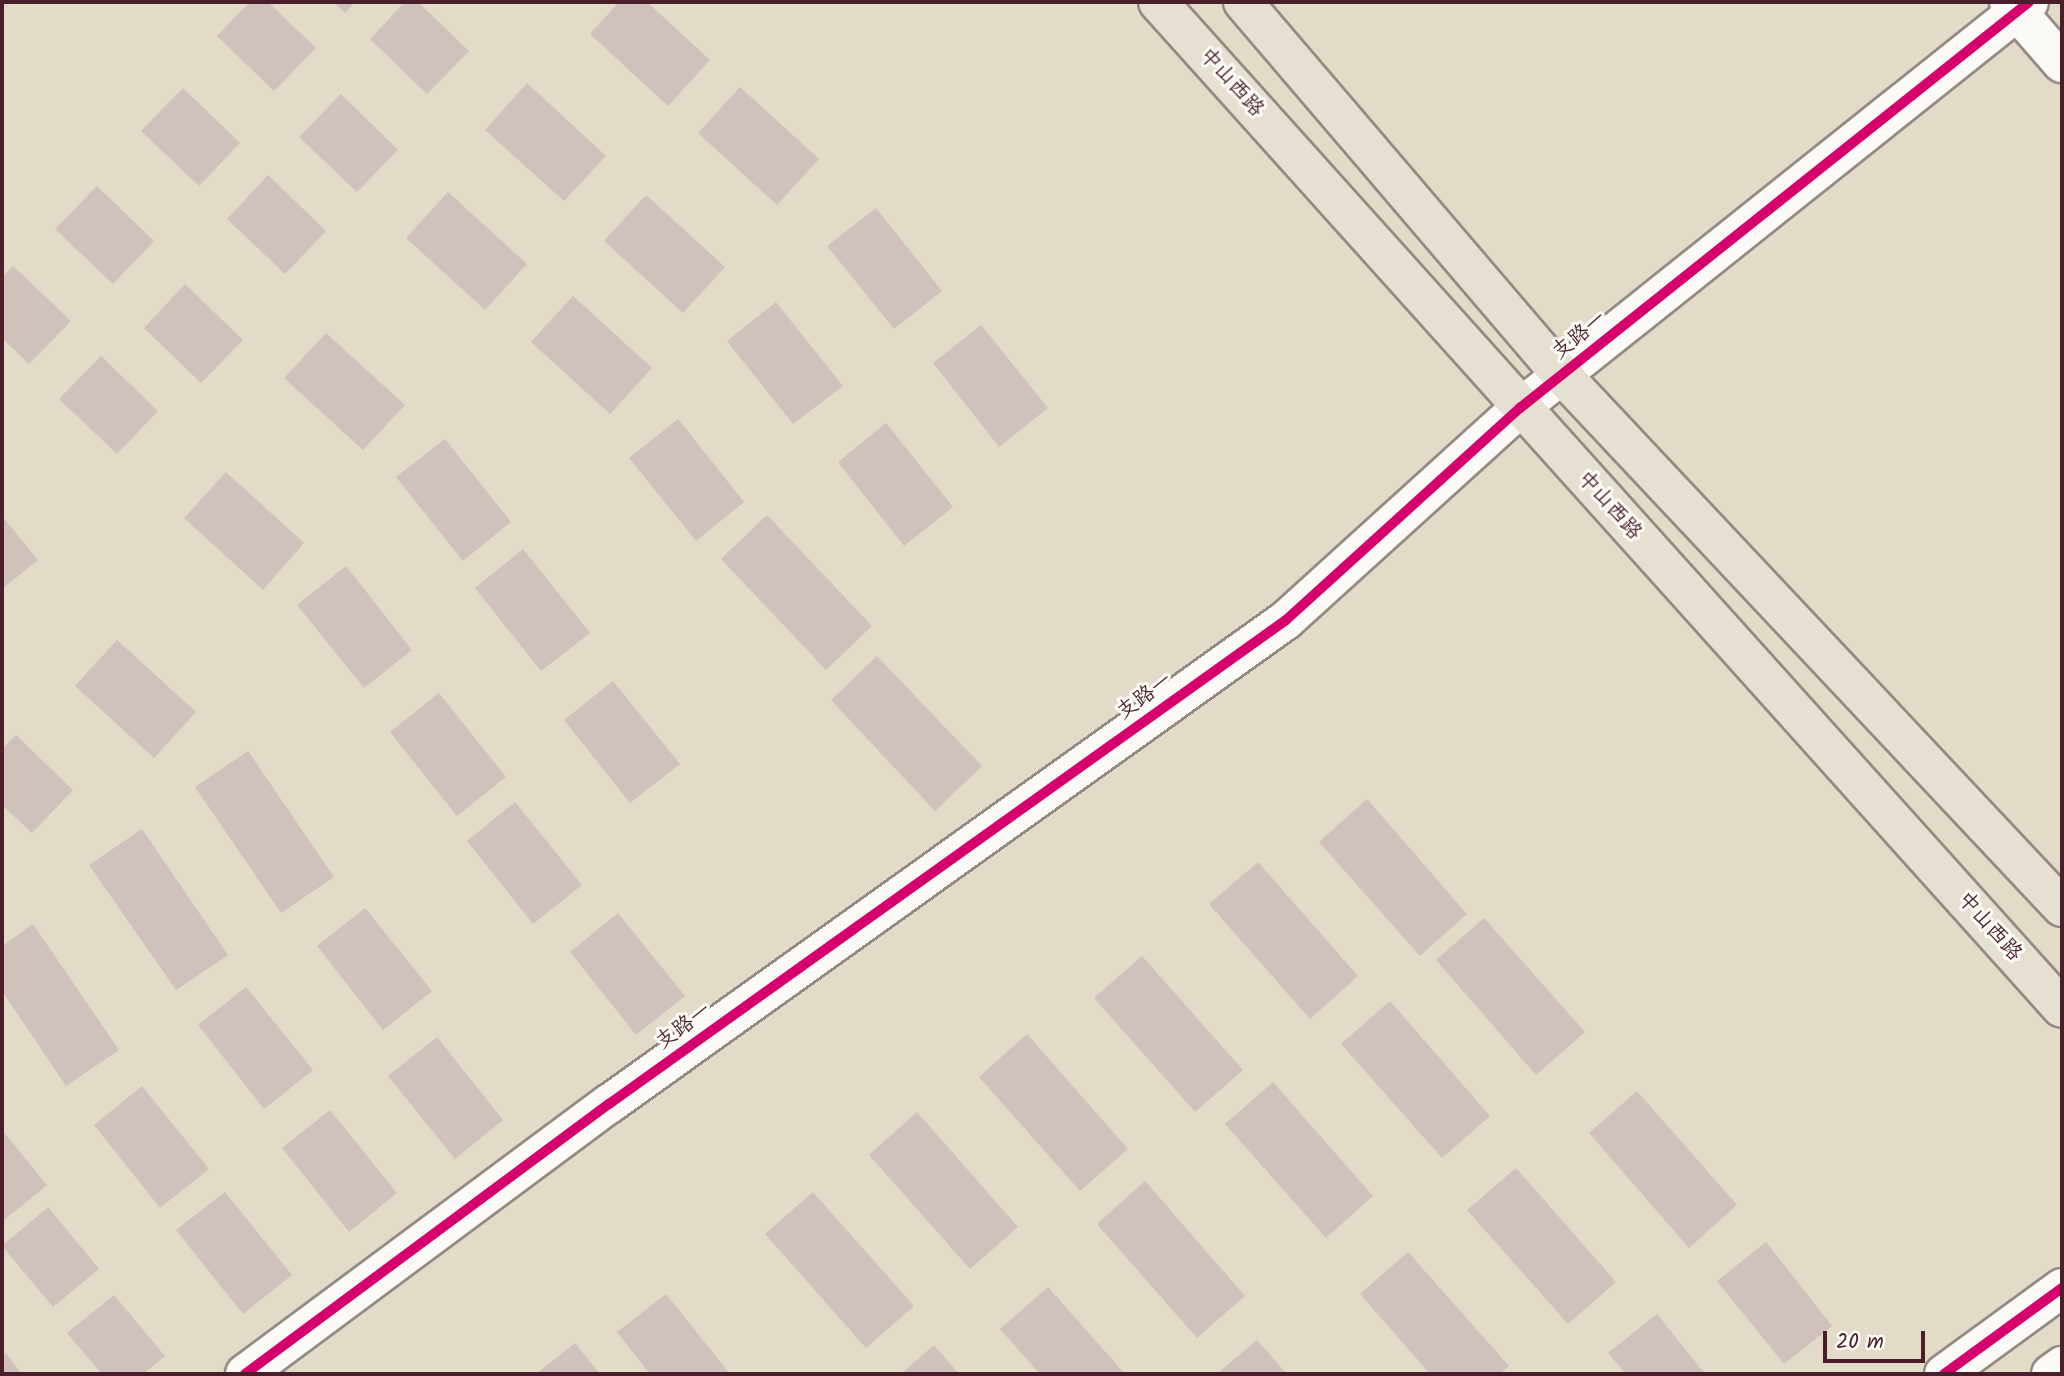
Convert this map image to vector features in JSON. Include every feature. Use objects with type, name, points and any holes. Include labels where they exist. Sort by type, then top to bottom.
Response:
[{"type":"main road","name":"中山西路","points":[[1158,2],[1520,408],[2062,1008]]},
{"type":"main road","points":[[1243,2],[1562,375],[2062,906]]},
{"type":"street","name":"支路一","points":[[246,1374],[609,1104],[1286,620],[1520,408],[2018,5]]},
{"type":"street","points":[[2018,5],[2062,63]]},
{"type":"street","points":[[1944,1374],[2062,1287]]},
{"type":"street","points":[[2051,1374],[2062,1366]]},
{"type":"building","points":[[250,2],[268,2],[316,48],[274,91],[217,36]]},
{"type":"building","points":[[334,2],[355,2],[345,13]]},
{"type":"building","points":[[405,2],[418,2],[469,51],[427,94],[370,39]]},
{"type":"building","points":[[619,2],[647,2],[710,60],[668,106],[590,34]]},
{"type":"building","points":[[527,83],[606,156],[564,201],[485,130]]},
{"type":"building","points":[[740,87],[819,159],[777,205],[698,133]]},
{"type":"building","points":[[183,88],[240,143],[199,186],[141,131]]},
{"type":"building","points":[[341,94],[398,150],[357,192],[299,137]]},
{"type":"building","points":[[268,175],[326,231],[285,274],[227,219]]},
{"type":"building","points":[[97,186],[154,241],[113,284],[55,229]]},
{"type":"building","points":[[448,192],[527,264],[485,310],[406,238]]},
{"type":"building","points":[[646,195],[725,267],[683,313],[604,241]]},
{"type":"building","points":[[876,208],[942,291],[894,329],[827,246]]},
{"type":"building","points":[[13,266],[71,321],[29,364],[2,338],[2,277]]},
{"type":"building","points":[[185,284],[243,340],[201,383],[144,328]]},
{"type":"building","points":[[573,296],[652,368],[610,414],[531,342]]},
{"type":"building","points":[[776,302],[843,386],[793,424],[727,341]]},
{"type":"building","points":[[981,325],[1048,408],[999,447],[933,363]]},
{"type":"building","points":[[326,333],[405,405],[363,450],[284,378]]},
{"type":"building","points":[[101,356],[158,411],[117,454],[59,399]]},
{"type":"building","points":[[678,419],[744,502],[696,541],[629,458]]},
{"type":"building","points":[[886,423],[953,507],[904,546],[838,462]]},
{"type":"building","points":[[445,439],[511,522],[463,561],[396,477]]},
{"type":"building","points":[[226,472],[304,543],[263,590],[184,518]]},
{"type":"building","points":[[767,515],[872,626],[826,670],[721,559]]},
{"type":"building","points":[[2,516],[38,560],[2,589]]},
{"type":"building","points":[[523,549],[590,633],[541,671],[475,588]]},
{"type":"building","points":[[346,566],[412,650],[364,688],[297,605]]},
{"type":"building","points":[[117,640],[196,712],[154,758],[75,686]]},
{"type":"building","points":[[877,656],[982,766],[935,811],[831,700]]},
{"type":"building","points":[[613,681],[680,764],[630,803],[564,720]]},
{"type":"building","points":[[439,693],[506,777],[457,816],[390,732]]},
{"type":"building","points":[[16,735],[73,790],[32,833],[2,805],[2,749]]},
{"type":"building","points":[[248,751],[334,877],[281,913],[195,787]]},
{"type":"building","points":[[1367,799],[1467,914],[1420,956],[1319,842]]},
{"type":"building","points":[[515,802],[582,885],[533,924],[467,841]]},
{"type":"building","points":[[142,829],[228,955],[176,990],[89,865]]},
{"type":"building","points":[[1258,862],[1358,976],[1310,1019],[1209,904]]},
{"type":"building","points":[[365,908],[432,991],[383,1030],[317,946]]},
{"type":"building","points":[[618,913],[685,996],[636,1035],[570,952]]},
{"type":"building","points":[[1484,918],[1585,1032],[1536,1075],[1436,960]]},
{"type":"building","points":[[33,924],[119,1050],[66,1086],[2,991],[2,946]]},
{"type":"building","points":[[1142,956],[1243,1070],[1195,1112],[1094,998]]},
{"type":"building","points":[[246,987],[313,1070],[264,1109],[198,1025]]},
{"type":"building","points":[[1390,1001],[1490,1116],[1442,1158],[1341,1044]]},
{"type":"building","points":[[1027,1034],[1128,1149],[1080,1191],[979,1077]]},
{"type":"building","points":[[437,1037],[503,1120],[455,1159],[388,1076]]},
{"type":"building","points":[[1273,1082],[1373,1196],[1326,1238],[1225,1124]]},
{"type":"building","points":[[142,1086],[209,1169],[160,1208],[94,1125]]},
{"type":"building","points":[[1637,1091],[1737,1205],[1689,1248],[1589,1133]]},
{"type":"building","points":[[330,1110],[397,1193],[349,1232],[282,1148]]},
{"type":"building","points":[[917,1112],[1018,1227],[970,1269],[869,1155]]},
{"type":"building","points":[[2,1130],[47,1185],[2,1222]]},
{"type":"building","points":[[1516,1168],[1616,1282],[1568,1324],[1467,1210]]},
{"type":"building","points":[[1145,1181],[1245,1296],[1197,1338],[1097,1224]]},
{"type":"building","points":[[225,1192],[292,1275],[243,1314],[176,1230]]},
{"type":"building","points":[[813,1192],[914,1306],[866,1348],[765,1234]]},
{"type":"building","points":[[48,1207],[99,1269],[53,1307],[2,1246]]},
{"type":"building","points":[[1766,1242],[1832,1326],[1784,1364],[1717,1281]]},
{"type":"building","points":[[1408,1252],[1509,1366],[1499,1374],[1430,1374],[1360,1294]]},
{"type":"building","points":[[1048,1287],[1125,1374],[1040,1374],[1000,1329]]},
{"type":"building","points":[[666,1294],[730,1374],[650,1374],[617,1332]]},
{"type":"building","points":[[114,1295],[165,1356],[143,1374],[102,1374],[67,1333]]},
{"type":"building","points":[[1657,1314],[1705,1374],[1626,1374],[1608,1353]]},
{"type":"building","points":[[1257,1340],[1287,1374],[1217,1374]]},
{"type":"building","points":[[575,1343],[600,1374],[536,1374]]},
{"type":"building","points":[[934,1345],[959,1374],[901,1374]]},
{"type":"building","points":[[5,1352],[22,1374],[2,1374]]},
{"type":"cycle path","points":[[245,1374],[609,1104],[1286,620],[1520,408],[2029,2]]},
{"type":"cycle path","points":[[1944,1374],[2062,1288]]}]
